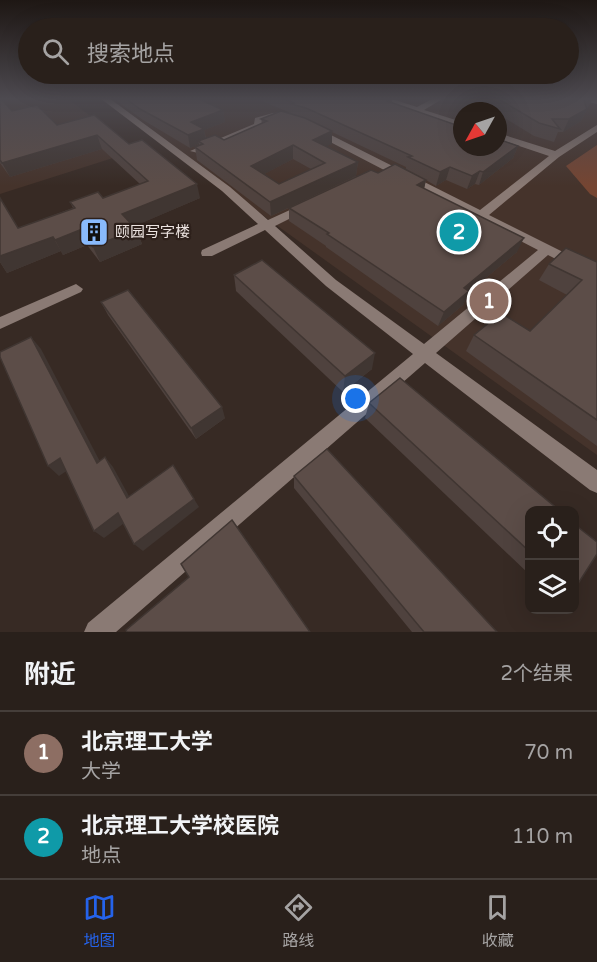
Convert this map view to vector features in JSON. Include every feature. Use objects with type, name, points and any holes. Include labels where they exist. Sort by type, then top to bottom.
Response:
[{"type":"street","points":[[144,127],[226,189],[331,283],[597,483]]},
{"type":"street","points":[[195,151],[252,127]]},
{"type":"street","points":[[306,127],[389,167],[597,275]]},
{"type":"street","points":[[481,215],[556,155],[597,128]]},
{"type":"street","points":[[507,139],[556,155]]},
{"type":"street","points":[[368,177],[389,167]]},
{"type":"street","points":[[207,253],[317,201]]},
{"type":"street","points":[[97,632],[547,249]]},
{"type":"street","points":[[0,323],[76,289]]},
{"type":"shaded area","points":[[0,127],[105,127],[135,151],[0,194]]},
{"type":"shaded area","points":[[140,127],[453,127],[453,156],[507,156],[507,127],[597,127],[597,455]]},
{"type":"shaded area","points":[[597,145],[597,198],[590,194],[566,166]]},
{"type":"building","points":[[0,127],[109,127],[129,144],[142,140],[197,184],[122,214],[136,229],[93,247],[80,230],[0,256],[0,198],[18,228],[75,208],[70,202],[98,192],[103,198],[148,181],[97,135],[2,163],[0,160]]},
{"type":"building","points":[[174,127],[204,129],[188,135]]},
{"type":"building","points":[[252,127],[325,127],[332,131],[313,140],[358,162],[270,202],[195,147],[203,144],[198,141],[215,135],[224,140]],"holes":[[[293,145],[325,163],[279,184],[251,166]]]},
{"type":"building","points":[[349,127],[453,127],[453,156],[505,156],[483,172],[480,171],[472,176],[450,167],[440,172],[408,157],[412,156]]},
{"type":"building","points":[[507,142],[518,146],[507,154]]},
{"type":"building","points":[[395,164],[426,180],[417,185],[524,238],[464,288],[469,291],[444,312],[289,208],[371,170],[378,173]]},
{"type":"building","points":[[566,248],[597,262],[597,420],[474,335],[501,313],[530,331],[582,280],[549,264]]},
{"type":"building","points":[[262,260],[375,353],[345,376],[234,275]]},
{"type":"building","points":[[128,290],[222,407],[191,428],[101,302]]},
{"type":"building","points":[[31,337],[97,463],[105,457],[127,498],[173,465],[194,499],[134,544],[118,513],[94,531],[60,458],[48,466],[0,357],[0,352]]},
{"type":"building","points":[[400,378],[554,506],[525,506],[525,547],[369,403]]},
{"type":"building","points":[[327,449],[497,632],[424,632],[294,476]]},
{"type":"building","points":[[232,520],[310,632],[127,632],[126,630],[189,577],[181,564]]},
{"type":"building","points":[[579,528],[597,542],[597,554],[579,582]]},
{"type":"place","name":"颐园写字楼","points":[[94,232]]},
{"type":"place","name":"北京理工大学校医院","points":[[459,232]]},
{"type":"place","name":"北京理工大学","points":[[489,301]]}]
